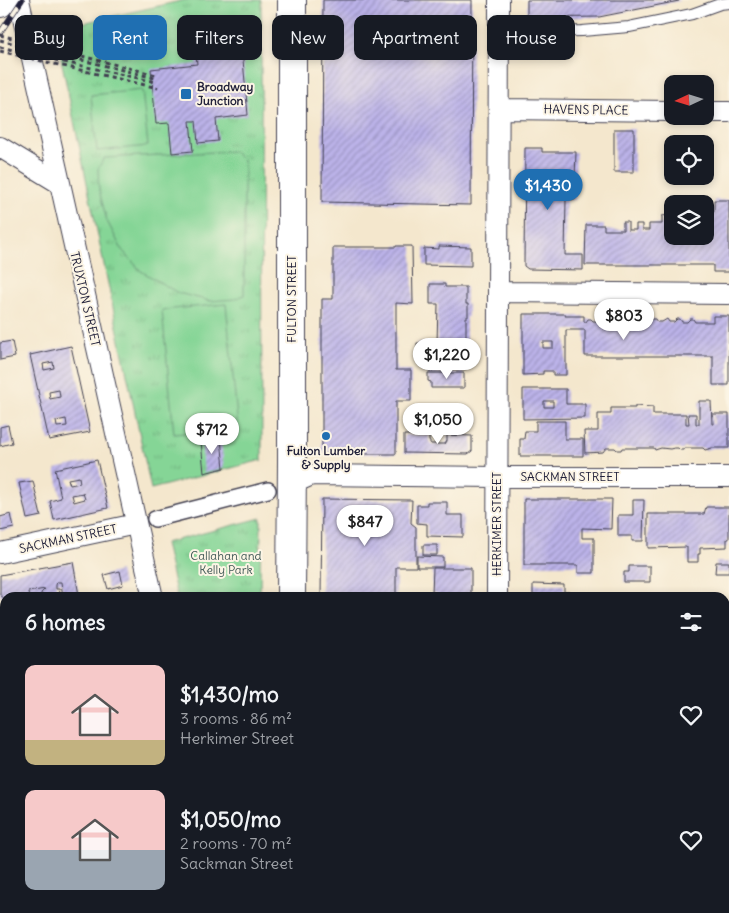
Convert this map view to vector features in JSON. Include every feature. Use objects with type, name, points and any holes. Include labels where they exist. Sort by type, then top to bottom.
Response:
[{"type":"main road","name":"FULTON STREET","points":[[290,592],[280,487],[292,0]]},
{"type":"street","name":"HERKIMER STREET","points":[[499,0],[499,15]]},
{"type":"street","name":"TRUXTON STREET","points":[[6,1],[59,183],[146,522],[152,592]]},
{"type":"street","name":"HERKIMER STREET","points":[[497,592],[499,60]]},
{"type":"street","name":"HAVENS PLACE","points":[[499,109],[664,111]]},
{"type":"street","points":[[714,112],[729,112]]},
{"type":"street","points":[[0,147],[59,183]]},
{"type":"street","points":[[499,292],[729,294]]},
{"type":"street","name":"SACKMAN STREET","points":[[0,553],[146,522],[280,487],[312,475],[729,477]]},
{"type":"lane","points":[[575,31],[629,27],[692,14],[720,4],[729,3]]},
{"type":"path","points":[[0,35],[15,39]]},
{"type":"path","points":[[0,40],[15,43]]},
{"type":"path","points":[[0,47],[158,88]]},
{"type":"path","points":[[0,51],[155,79],[83,59]]},
{"type":"green space","points":[[185,0],[261,0],[261,15],[177,15],[177,60],[261,60],[262,460],[151,489],[61,60],[83,60],[83,23],[93,21],[93,60],[167,60],[167,15],[118,15]]},
{"type":"green space","points":[[142,90],[148,146],[97,151],[91,95]]},
{"type":"green space","points":[[233,151],[244,162],[244,295],[235,299],[210,301],[178,293],[141,271],[122,250],[107,221],[99,190],[98,169],[104,158]]},
{"type":"green space","points":[[226,304],[238,428],[174,434],[162,310]]},
{"type":"green space","name":"Callahan and Kelly Park","points":[[261,518],[260,592],[176,592],[165,543]]},
{"type":"building","points":[[323,0],[472,0],[472,15],[354,15],[354,60],[472,60],[471,205],[322,202],[323,60],[344,60],[344,15],[323,15]]},
{"type":"building","points":[[527,0],[679,0],[599,17],[527,15]]},
{"type":"building","points":[[197,60],[243,60],[248,115],[216,119],[218,141],[198,143],[196,121],[190,121],[193,151],[172,153],[169,123],[156,124],[151,69],[197,64]]},
{"type":"building","points":[[614,129],[634,129],[634,172],[614,172]]},
{"type":"building","points":[[525,148],[542,148],[542,152],[576,152],[575,178],[541,177],[541,187],[575,187],[575,200],[566,199],[565,255],[583,255],[583,270],[528,269],[524,266]]},
{"type":"building","points":[[714,200],[729,200],[729,272],[713,272],[713,265],[585,265],[586,225],[604,225],[604,230],[623,230],[623,222],[628,222],[628,230],[636,230],[636,224],[642,224],[642,230],[649,230],[649,224],[662,224],[662,216],[664,216],[664,245],[714,245]]},
{"type":"building","points":[[412,246],[413,304],[396,303],[396,370],[411,370],[411,401],[396,401],[396,454],[322,454],[322,299],[333,299],[333,247]]},
{"type":"building","points":[[439,246],[471,247],[471,266],[424,265],[424,248],[439,249]]},
{"type":"building","points":[[430,284],[445,284],[445,287],[466,287],[468,317],[466,317],[466,369],[425,369],[425,356],[437,356],[437,351],[417,351],[417,343],[437,343],[438,304],[430,304]]},
{"type":"building","points":[[523,314],[584,316],[584,322],[588,319],[593,321],[604,319],[610,321],[610,315],[623,315],[623,322],[636,322],[638,319],[642,319],[644,322],[648,322],[655,319],[657,322],[662,322],[667,319],[669,322],[674,322],[680,319],[682,322],[687,322],[693,319],[695,322],[713,322],[713,316],[729,316],[729,385],[713,385],[713,356],[585,356],[585,330],[566,330],[566,375],[553,375],[553,371],[543,371],[543,374],[523,375]],"holes":[[[543,342],[553,342],[553,348],[543,348]]]},
{"type":"building","points":[[12,341],[15,357],[0,360],[0,343]]},
{"type":"building","points":[[71,346],[90,432],[49,440],[30,355]],"holes":[[[53,362],[54,368],[44,370],[43,364]],[[59,390],[60,397],[50,399],[49,392]],[[66,419],[67,426],[57,427],[56,421]]]},
{"type":"building","points":[[428,373],[464,373],[464,388],[431,388],[431,382],[428,381]]},
{"type":"building","points":[[523,389],[566,389],[566,404],[585,404],[585,418],[523,419]],"holes":[[[544,401],[553,401],[553,407],[544,407]]]},
{"type":"building","points":[[699,401],[711,401],[712,424],[714,424],[713,414],[729,414],[729,448],[705,450],[703,448],[684,448],[680,450],[678,448],[661,448],[655,450],[654,448],[622,448],[617,450],[615,448],[606,448],[603,452],[585,453],[584,431],[598,431],[598,414],[611,414],[611,408],[653,407],[653,414],[686,414],[686,424],[689,424],[688,414],[696,414],[696,424],[699,424]]},
{"type":"building","points":[[536,421],[565,421],[565,439],[583,439],[583,456],[520,456],[520,439],[524,439],[525,431],[536,431]]},
{"type":"building","points":[[8,425],[12,443],[0,446],[0,427]]},
{"type":"building","points":[[404,435],[429,435],[431,444],[445,444],[447,435],[472,436],[472,451],[468,454],[404,453]]},
{"type":"building","points":[[221,439],[224,468],[204,473],[201,441]]},
{"type":"building","points":[[97,460],[108,508],[54,520],[50,501],[61,498],[55,469]],"holes":[[[79,477],[80,483],[70,485],[68,479]],[[83,493],[85,499],[74,502],[72,495]]]},
{"type":"building","points":[[33,481],[41,516],[27,519],[19,483]]},
{"type":"building","points":[[322,499],[412,500],[411,523],[416,527],[416,567],[396,567],[396,592],[321,592]]},
{"type":"building","points":[[524,499],[612,499],[611,529],[582,528],[582,538],[594,538],[594,573],[578,573],[578,565],[524,565]]},
{"type":"building","points":[[633,500],[644,500],[643,541],[632,541],[632,536],[618,536],[618,515],[633,515]]},
{"type":"building","points":[[427,502],[447,502],[447,515],[463,515],[463,537],[427,536],[427,524],[417,523],[417,505],[427,505]]},
{"type":"building","points":[[706,507],[729,507],[729,539],[727,539],[727,547],[700,548],[698,562],[687,562],[687,547],[648,548],[648,514],[704,514]]},
{"type":"building","points":[[11,514],[14,528],[0,531],[0,517]]},
{"type":"building","points":[[423,545],[437,545],[437,555],[423,555]]},
{"type":"building","points":[[417,556],[443,557],[443,567],[417,567]]},
{"type":"building","points":[[73,562],[78,592],[62,592],[61,582],[57,582],[56,589],[59,589],[60,592],[42,592],[45,589],[28,592],[0,592],[0,575]]},
{"type":"building","points":[[716,562],[729,562],[729,573],[715,573]]},
{"type":"building","points":[[629,566],[650,566],[650,582],[624,582],[624,572],[629,572]]},
{"type":"building","points":[[433,568],[471,568],[471,592],[432,592]]},
{"type":"building","points":[[120,571],[123,585],[108,589],[104,575]]},
{"type":"building","points":[[533,584],[564,585],[564,592],[533,592]]},
{"type":"railway","points":[[0,33],[22,0]]},
{"type":"place","name":"Broadway Junction","points":[[186,94]]},
{"type":"place","name":"Fulton Lumber & Supply","points":[[326,436]]}]
